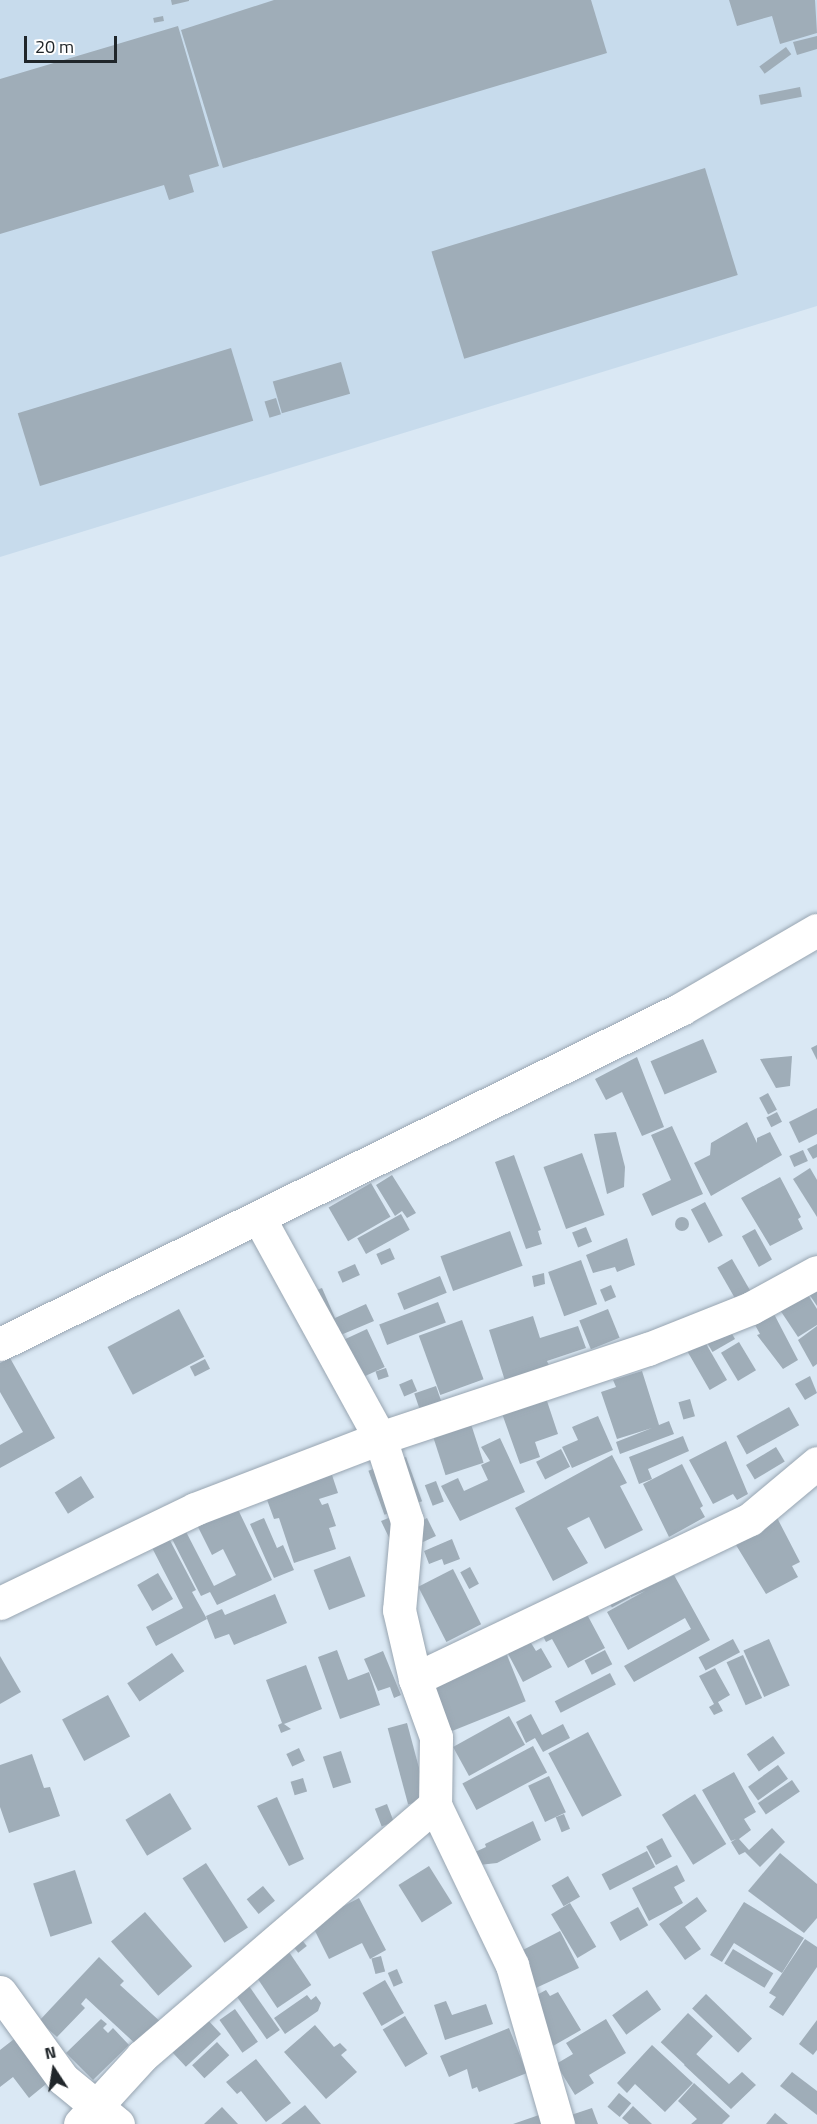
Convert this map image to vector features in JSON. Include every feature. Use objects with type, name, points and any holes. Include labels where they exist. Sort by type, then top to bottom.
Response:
[{"type":"street","points":[[0,1344],[681,1009],[817,930]]},
{"type":"street","points":[[259,1218],[380,1438],[407,1521],[399,1610],[415,1679],[436,1737],[435,1805],[512,1965],[558,2124]]},
{"type":"street","points":[[0,1603],[195,1509],[380,1438],[648,1349],[751,1308],[817,1272]]},
{"type":"street","points":[[415,1679],[750,1519],[817,1463]]},
{"type":"street","points":[[0,1992],[63,2079],[98,2117],[142,2056],[435,1805]]},
{"type":"shaded area","points":[[0,0],[817,0],[817,306],[0,557]]},
{"type":"building","points":[[171,0],[189,0],[189,1],[172,5]]},
{"type":"building","points":[[274,0],[591,0],[607,53],[223,168],[181,30]]},
{"type":"building","points":[[729,0],[815,0],[817,33],[780,44],[772,16],[737,26]]},
{"type":"building","points":[[163,16],[164,21],[154,23],[153,18]]},
{"type":"building","points":[[178,26],[219,166],[189,175],[194,192],[169,200],[164,185],[0,234],[0,79]]},
{"type":"building","points":[[817,36],[817,49],[797,55],[793,42]]},
{"type":"building","points":[[786,47],[791,54],[765,74],[759,66]]},
{"type":"building","points":[[800,87],[802,97],[761,105],[759,95]]},
{"type":"building","points":[[705,168],[738,275],[464,359],[431,252]]},
{"type":"building","points":[[231,348],[253,421],[40,486],[18,413]]},
{"type":"building","points":[[341,362],[350,394],[282,413],[273,382]]},
{"type":"building","points":[[276,398],[281,414],[269,418],[265,402]]},
{"type":"building","points":[[703,1039],[717,1072],[665,1094],[651,1061]]},
{"type":"building","points":[[817,1045],[817,1060],[811,1048]]},
{"type":"building","points":[[792,1056],[790,1086],[776,1088],[760,1059]]},
{"type":"building","points":[[637,1057],[664,1127],[642,1136],[622,1092],[606,1100],[595,1079]]},
{"type":"building","points":[[768,1093],[777,1110],[768,1114],[759,1098]]},
{"type":"building","points":[[817,1108],[817,1134],[799,1143],[789,1122]]},
{"type":"building","points":[[777,1112],[782,1122],[771,1127],[766,1117]]},
{"type":"building","points":[[747,1122],[757,1143],[757,1138],[770,1132],[782,1155],[711,1196],[694,1163],[710,1155],[711,1143]]},
{"type":"building","points":[[672,1126],[703,1194],[652,1216],[642,1194],[671,1180],[651,1135]]},
{"type":"building","points":[[616,1132],[625,1167],[624,1187],[607,1194],[594,1134]]},
{"type":"building","points":[[817,1144],[817,1157],[813,1159],[807,1149]]},
{"type":"building","points":[[803,1150],[808,1161],[794,1167],[789,1156]]},
{"type":"building","points":[[582,1153],[605,1215],[566,1229],[543,1167]]},
{"type":"building","points":[[514,1155],[541,1230],[538,1231],[542,1244],[526,1249],[495,1162]]},
{"type":"building","points":[[810,1168],[817,1180],[817,1217],[793,1179]]},
{"type":"building","points":[[392,1175],[416,1213],[407,1218],[402,1211],[395,1216],[376,1185]]},
{"type":"building","points":[[780,1177],[801,1217],[798,1219],[803,1229],[770,1246],[741,1198]]},
{"type":"building","points":[[371,1183],[390,1217],[348,1241],[329,1208]]},
{"type":"building","points":[[705,1202],[723,1236],[709,1243],[691,1210]]},
{"type":"building","points":[[401,1214],[410,1230],[366,1254],[357,1238]]},
{"type":"building","points":[[679,1217],[685,1217],[689,1224],[685,1231],[679,1231],[675,1227],[675,1221]]},
{"type":"building","points":[[586,1227],[592,1242],[578,1247],[572,1233]]},
{"type":"building","points":[[755,1229],[772,1260],[759,1267],[742,1236]]},
{"type":"building","points":[[510,1231],[523,1266],[453,1291],[440,1256]]},
{"type":"building","points":[[627,1238],[635,1265],[617,1272],[615,1267],[593,1273],[586,1255]]},
{"type":"building","points":[[390,1248],[395,1259],[381,1265],[376,1254]]},
{"type":"building","points":[[732,1259],[752,1294],[737,1302],[717,1268]]},
{"type":"building","points":[[581,1260],[597,1304],[564,1316],[548,1272]]},
{"type":"building","points":[[355,1264],[360,1275],[343,1283],[338,1272]]},
{"type":"building","points":[[544,1273],[545,1284],[534,1287],[532,1276]]},
{"type":"building","points":[[817,1273],[817,1306],[807,1291]]},
{"type":"building","points":[[440,1276],[447,1293],[404,1310],[397,1293]]},
{"type":"building","points":[[611,1285],[616,1297],[605,1302],[600,1290]]},
{"type":"building","points":[[322,1288],[335,1318],[366,1304],[374,1321],[324,1342],[304,1295]]},
{"type":"building","points":[[807,1293],[817,1309],[817,1325],[798,1337],[780,1310]]},
{"type":"building","points":[[438,1302],[446,1323],[387,1345],[379,1325]]},
{"type":"building","points":[[179,1309],[204,1357],[133,1395],[107,1347]]},
{"type":"building","points":[[608,1309],[620,1338],[591,1349],[579,1321]]},
{"type":"building","points":[[774,1314],[798,1360],[783,1369],[757,1335],[760,1334],[755,1325]]},
{"type":"building","points":[[533,1316],[540,1338],[578,1326],[586,1348],[547,1361],[551,1370],[506,1384],[489,1330]]},
{"type":"building","points":[[462,1320],[484,1379],[440,1395],[419,1336]]},
{"type":"building","points":[[724,1320],[735,1339],[712,1352],[701,1333]]},
{"type":"building","points":[[817,1326],[817,1364],[813,1367],[798,1340]]},
{"type":"building","points":[[367,1329],[385,1367],[350,1383],[333,1345]]},
{"type":"building","points":[[701,1335],[727,1380],[710,1390],[684,1345]]},
{"type":"building","points":[[739,1342],[756,1370],[738,1381],[721,1353]]},
{"type":"building","points":[[10,1358],[55,1438],[0,1468],[0,1445],[23,1432],[0,1392],[0,1363]]},
{"type":"building","points":[[205,1359],[210,1369],[195,1377],[190,1367]]},
{"type":"building","points":[[386,1368],[389,1377],[378,1380],[376,1371]]},
{"type":"building","points":[[642,1371],[659,1425],[669,1421],[674,1434],[620,1454],[616,1442],[652,1428],[617,1439],[601,1392],[616,1387],[613,1380]]},
{"type":"building","points":[[810,1376],[817,1393],[805,1400],[795,1384]]},
{"type":"building","points":[[412,1379],[417,1391],[404,1396],[399,1384]]},
{"type":"building","points":[[436,1386],[442,1403],[420,1411],[414,1393]]},
{"type":"building","points":[[546,1398],[558,1434],[535,1442],[540,1457],[520,1464],[500,1408]]},
{"type":"building","points":[[690,1399],[695,1416],[683,1420],[678,1402]]},
{"type":"building","points":[[789,1407],[799,1425],[747,1454],[737,1436]]},
{"type":"building","points":[[598,1416],[613,1450],[572,1468],[562,1447],[578,1440],[572,1427]]},
{"type":"building","points":[[470,1421],[484,1463],[446,1475],[432,1433]]},
{"type":"building","points":[[683,1436],[689,1451],[648,1469],[652,1479],[639,1484],[629,1457]]},
{"type":"building","points":[[500,1438],[525,1492],[460,1521],[441,1486],[458,1478],[464,1491],[488,1480],[481,1465],[490,1461],[481,1447]]},
{"type":"building","points":[[726,1441],[748,1494],[737,1500],[733,1494],[713,1504],[689,1460]]},
{"type":"building","points":[[776,1447],[785,1462],[755,1480],[746,1465]]},
{"type":"building","points":[[561,1449],[570,1467],[545,1480],[536,1462]]},
{"type":"building","points":[[612,1455],[627,1483],[620,1486],[643,1530],[605,1549],[589,1517],[567,1528],[588,1563],[553,1581],[515,1508]]},
{"type":"building","points":[[406,1457],[422,1501],[384,1515],[368,1471]]},
{"type":"building","points":[[682,1464],[703,1506],[700,1508],[705,1517],[669,1537],[643,1484]]},
{"type":"building","points":[[332,1475],[338,1493],[319,1499],[322,1505],[328,1503],[336,1526],[329,1528],[336,1549],[294,1563],[279,1518],[274,1519],[266,1497]]},
{"type":"building","points":[[81,1476],[94,1497],[68,1514],[55,1492]]},
{"type":"building","points":[[436,1481],[444,1502],[433,1506],[425,1485]]},
{"type":"building","points":[[232,1497],[272,1580],[217,1605],[210,1592],[201,1596],[167,1529],[181,1522],[214,1586],[236,1575],[223,1549],[212,1555],[192,1515]]},
{"type":"building","points":[[772,1508],[800,1562],[792,1566],[798,1577],[766,1594],[728,1532]]},
{"type":"building","points":[[401,1513],[408,1528],[427,1518],[436,1536],[397,1554],[381,1521]]},
{"type":"building","points":[[264,1518],[277,1548],[283,1545],[294,1570],[274,1578],[250,1524]]},
{"type":"building","points":[[164,1529],[196,1590],[192,1592],[207,1619],[156,1646],[146,1627],[183,1608],[147,1538]]},
{"type":"building","points":[[452,1539],[460,1559],[444,1565],[442,1559],[429,1564],[424,1551]]},
{"type":"building","points":[[350,1556],[365,1596],[329,1610],[314,1570]]},
{"type":"building","points":[[667,1564],[673,1574],[658,1583],[674,1575],[710,1640],[634,1682],[624,1666],[691,1629],[685,1618],[628,1650],[607,1612],[645,1591],[631,1597],[625,1586],[647,1574],[655,1586],[648,1574]]},
{"type":"building","points":[[470,1567],[479,1584],[469,1589],[460,1572]]},
{"type":"building","points":[[453,1569],[481,1624],[446,1642],[418,1587]]},
{"type":"building","points":[[158,1573],[173,1599],[152,1611],[137,1585]]},
{"type":"building","points":[[624,1586],[630,1597],[612,1608],[606,1596]]},
{"type":"building","points":[[275,1594],[287,1623],[234,1645],[229,1634],[215,1639],[206,1616],[222,1609],[225,1615]]},
{"type":"building","points":[[582,1605],[605,1648],[568,1668],[552,1639],[546,1642],[539,1628]]},
{"type":"building","points":[[528,1638],[536,1651],[541,1648],[552,1667],[523,1682],[506,1650]]},
{"type":"building","points":[[733,1639],[740,1652],[706,1671],[699,1657]]},
{"type":"building","points":[[769,1639],[790,1686],[764,1697],[743,1650]]},
{"type":"building","points":[[337,1650],[348,1680],[369,1672],[380,1705],[340,1719],[318,1657]]},
{"type":"building","points":[[605,1650],[612,1664],[592,1675],[585,1660]]},
{"type":"building","points":[[383,1651],[401,1695],[394,1698],[390,1687],[378,1691],[364,1659]]},
{"type":"building","points":[[172,1653],[184,1671],[140,1701],[127,1683]]},
{"type":"building","points":[[507,1655],[526,1701],[452,1731],[433,1685]]},
{"type":"building","points":[[743,1655],[762,1698],[746,1705],[727,1662]]},
{"type":"building","points":[[0,1656],[21,1692],[0,1704]]},
{"type":"building","points":[[306,1665],[322,1709],[284,1724],[291,1729],[281,1733],[278,1725],[282,1723],[266,1680]]},
{"type":"building","points":[[715,1668],[730,1695],[718,1702],[723,1711],[714,1715],[709,1707],[714,1704],[699,1676]]},
{"type":"building","points":[[610,1673],[616,1685],[561,1713],[555,1701]]},
{"type":"building","points":[[108,1695],[130,1736],[84,1761],[62,1719]]},
{"type":"building","points":[[531,1714],[542,1735],[563,1724],[570,1738],[543,1752],[535,1738],[526,1743],[516,1722]]},
{"type":"building","points":[[509,1716],[525,1745],[469,1776],[453,1747]]},
{"type":"building","points":[[407,1723],[427,1799],[408,1804],[388,1728]]},
{"type":"building","points":[[588,1732],[622,1796],[582,1817],[548,1753]]},
{"type":"building","points":[[773,1736],[785,1753],[759,1772],[747,1754]]},
{"type":"building","points":[[533,1746],[547,1772],[476,1810],[462,1784]]},
{"type":"building","points":[[299,1748],[305,1761],[292,1767],[286,1754]]},
{"type":"building","points":[[341,1751],[351,1782],[333,1788],[323,1757]]},
{"type":"building","points":[[32,1754],[44,1788],[50,1787],[60,1816],[9,1833],[0,1807],[0,1765]]},
{"type":"building","points":[[778,1765],[788,1779],[758,1801],[748,1787]]},
{"type":"building","points":[[734,1772],[756,1812],[744,1819],[751,1830],[739,1839],[749,1850],[772,1828],[785,1842],[760,1867],[745,1852],[739,1855],[731,1842],[736,1839],[731,1841],[702,1790]]},
{"type":"building","points":[[549,1776],[566,1812],[545,1822],[528,1786]]},
{"type":"building","points":[[303,1778],[307,1791],[295,1795],[291,1782]]},
{"type":"building","points":[[792,1780],[800,1792],[766,1815],[758,1803]]},
{"type":"building","points":[[170,1793],[192,1829],[147,1856],[125,1820]]},
{"type":"building","points":[[695,1794],[726,1844],[693,1865],[662,1815]]},
{"type":"building","points":[[277,1797],[304,1859],[289,1866],[257,1806]]},
{"type":"building","points":[[387,1804],[394,1822],[382,1826],[375,1809]]},
{"type":"building","points":[[564,1814],[570,1829],[562,1832],[556,1817]]},
{"type":"building","points":[[533,1821],[541,1840],[497,1863],[479,1865],[475,1852],[486,1847],[485,1844]]},
{"type":"building","points":[[662,1838],[672,1857],[656,1865],[646,1846]]},
{"type":"building","points":[[647,1851],[655,1867],[610,1890],[602,1874]]},
{"type":"building","points":[[780,1853],[817,1884],[817,1918],[804,1933],[748,1891]]},
{"type":"building","points":[[206,1863],[248,1928],[224,1943],[183,1878]]},
{"type":"building","points":[[677,1865],[685,1881],[674,1887],[683,1903],[649,1921],[632,1888]]},
{"type":"building","points":[[429,1866],[452,1903],[422,1922],[398,1885]]},
{"type":"building","points":[[75,1870],[92,1923],[50,1937],[33,1884]]},
{"type":"building","points":[[568,1876],[580,1897],[564,1906],[552,1886]]},
{"type":"building","points":[[263,1886],[275,1901],[259,1914],[247,1899]]},
{"type":"building","points":[[697,1897],[707,1911],[685,1927],[701,1949],[685,1960],[659,1924]]},
{"type":"building","points":[[359,1898],[386,1950],[370,1959],[362,1943],[329,1959],[311,1923]]},
{"type":"building","points":[[744,1902],[804,1938],[782,1973],[734,1943],[722,1962],[710,1955]]},
{"type":"building","points":[[570,1903],[596,1947],[577,1958],[551,1914]]},
{"type":"building","points":[[638,1907],[648,1925],[620,1941],[610,1923]]},
{"type":"building","points":[[145,1912],[192,1966],[158,1996],[111,1942]]},
{"type":"building","points":[[560,1931],[579,1968],[525,1993],[513,1955]]},
{"type":"building","points":[[298,1935],[307,1946],[298,1953],[289,1942]]},
{"type":"building","points":[[805,1939],[817,1947],[817,1967],[783,2016],[769,2007],[776,1997],[769,1993]]},
{"type":"building","points":[[285,1946],[311,1985],[277,2008],[251,1969]]},
{"type":"building","points":[[733,1949],[773,1973],[765,1988],[724,1964]]},
{"type":"building","points":[[381,1956],[385,1971],[375,1974],[371,1959]]},
{"type":"building","points":[[99,1957],[124,1981],[120,1985],[163,2024],[140,2048],[86,1998],[81,2004],[85,2008],[57,2037],[39,2021]]},
{"type":"building","points":[[397,1969],[403,1983],[394,1987],[388,1973]]},
{"type":"building","points":[[242,1976],[280,2030],[267,2039],[229,1985]]},
{"type":"building","points":[[385,1980],[404,2013],[381,2026],[362,1993]]},
{"type":"building","points":[[546,1990],[550,1996],[558,1992],[581,2030],[553,2046],[532,2007],[533,1997]]},
{"type":"building","points":[[647,1990],[661,2009],[626,2035],[612,2015]]},
{"type":"building","points":[[706,1994],[752,2038],[738,2053],[692,2008]]},
{"type":"building","points":[[307,1995],[311,2000],[316,1996],[321,2003],[318,2011],[285,2034],[274,2018]]},
{"type":"building","points":[[446,2001],[452,2015],[486,2004],[493,2024],[445,2040],[434,2005]]},
{"type":"building","points":[[235,2009],[258,2042],[242,2053],[219,2020]]},
{"type":"building","points":[[688,2013],[713,2036],[686,2065],[661,2042]]},
{"type":"building","points":[[405,2016],[428,2054],[405,2067],[383,2029]]},
{"type":"building","points":[[206,2018],[221,2034],[186,2067],[171,2051]]},
{"type":"building","points":[[101,2019],[107,2024],[103,2028],[108,2033],[113,2028],[129,2045],[93,2080],[66,2053]]},
{"type":"building","points":[[606,2019],[626,2053],[589,2075],[594,2083],[575,2095],[556,2064],[573,2054],[566,2043]]},
{"type":"building","points":[[817,2020],[817,2050],[813,2055],[799,2044]]},
{"type":"building","points":[[315,2025],[334,2047],[340,2043],[347,2050],[341,2055],[357,2072],[326,2099],[284,2052]]},
{"type":"building","points":[[509,2028],[527,2073],[479,2092],[477,2087],[472,2089],[467,2069],[449,2077],[440,2056]]},
{"type":"building","points":[[18,2036],[51,2080],[29,2098],[13,2077],[0,2087],[0,2050]]},
{"type":"building","points":[[217,2042],[229,2055],[204,2078],[192,2065]]},
{"type":"building","points":[[652,2045],[693,2083],[665,2112],[635,2084],[627,2093],[617,2083]]},
{"type":"building","points":[[695,2053],[729,2084],[742,2072],[756,2085],[731,2109],[684,2065]]},
{"type":"building","points":[[256,2059],[291,2103],[266,2122],[241,2091],[237,2094],[226,2082]]},
{"type":"building","points":[[792,2072],[817,2091],[817,2115],[780,2086]]},
{"type":"building","points":[[694,2083],[730,2116],[722,2124],[691,2124],[697,2119],[678,2101]]},
{"type":"building","points":[[619,2093],[631,2103],[620,2117],[607,2107]]},
{"type":"building","points":[[305,2105],[321,2124],[281,2124]]},
{"type":"building","points":[[633,2106],[652,2124],[629,2124],[622,2118]]},
{"type":"building","points":[[222,2107],[238,2124],[204,2124]]},
{"type":"building","points":[[592,2108],[598,2124],[574,2124],[571,2115]]},
{"type":"building","points":[[775,2113],[788,2124],[766,2124]]},
{"type":"building","points":[[539,2115],[542,2124],[513,2124]]}]
